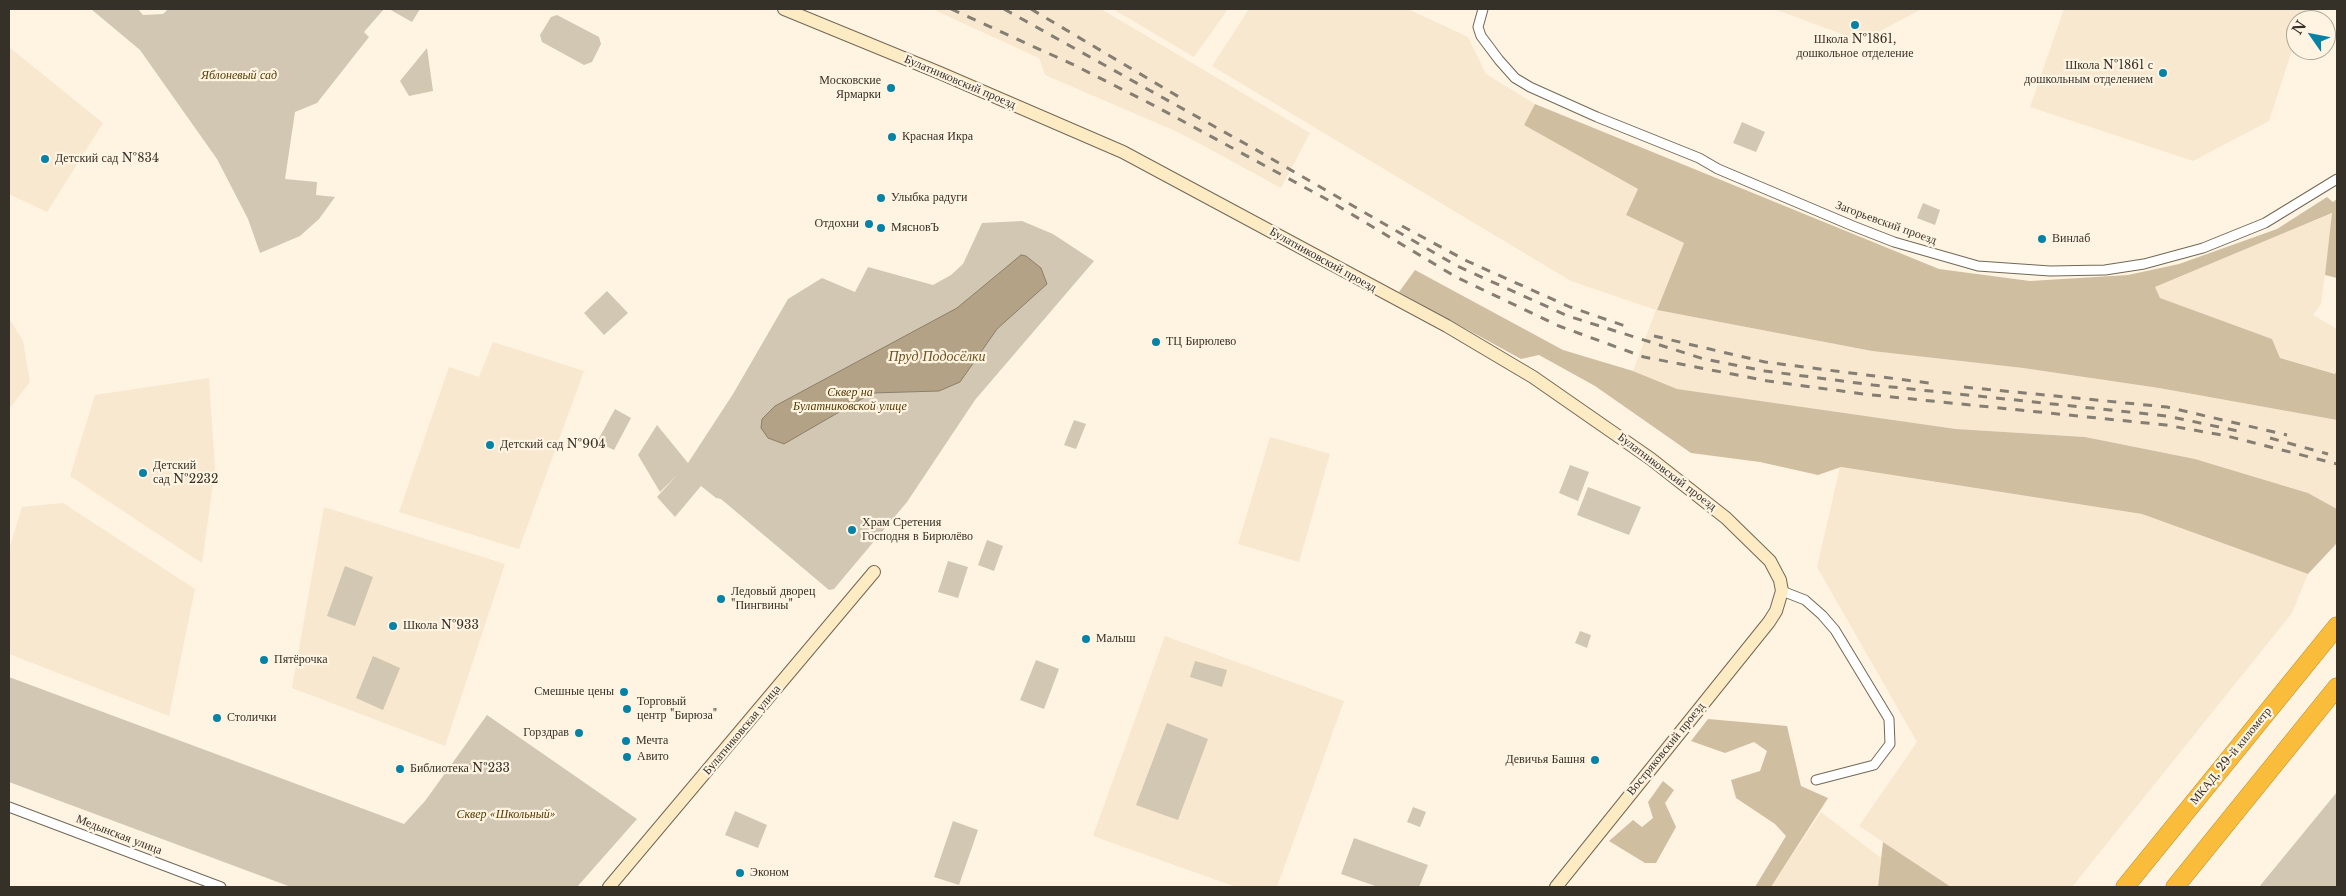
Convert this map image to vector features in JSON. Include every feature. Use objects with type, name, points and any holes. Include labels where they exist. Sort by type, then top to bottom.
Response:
[{"type":"highway","name":"МКАД, 29-й километр","points":[[2125,887],[2337,626]]},
{"type":"highway","points":[[2175,887],[2337,687]]},
{"type":"street","name":"Булатниковский проезд","points":[[784,9],[922,65],[1123,152],[1477,343],[1575,406],[1686,484],[1755,544],[1770,561],[1780,580],[1782,591]]},
{"type":"street","name":"Загорьевский проезд","points":[[1483,9],[1478,27],[1481,36],[1515,78],[1530,87],[1597,117],[1699,158],[1718,169],[1853,226],[1894,242],[1978,266],[2059,271],[2105,270],[2144,264],[2203,248],[2265,223],[2337,179]]},
{"type":"street","name":"Булатниковская улица","points":[[609,887],[874,572]]},
{"type":"street","points":[[1782,591],[1795,595],[1815,606],[1834,630],[1889,719],[1890,744],[1874,765],[1816,780]]},
{"type":"street","name":"Востряковский проезд","points":[[1556,887],[1758,637],[1776,611],[1782,591]]},
{"type":"street","name":"Медынская улица","points":[[9,807],[221,887]]},
{"type":"shaded area","points":[[932,9],[1101,9],[1310,133],[1281,188],[1180,133],[1045,75],[1039,58]]},
{"type":"shaded area","points":[[1113,9],[1228,9],[1194,57]]},
{"type":"shaded area","points":[[1249,9],[1408,9],[1468,37],[1486,74],[1535,104],[1524,125],[1638,189],[1626,215],[1684,243],[1657,310],[1872,351],[2023,368],[2159,388],[2337,420],[2337,509],[2308,493],[2195,459],[2085,437],[1956,429],[1676,389],[1633,371],[1656,310],[1571,281],[1212,66]]},
{"type":"shaded area","name":"Школа №1861, дошкольное отделение","points":[[1774,9],[1922,9],[1861,41]]},
{"type":"shaded area","name":"Школа №1861 с дошкольным отделением","points":[[2064,9],[2306,9],[2286,10],[2286,60],[2289,60],[2269,121],[2193,161],[2030,107]]},
{"type":"shaded area","name":"Детский сад №834","points":[[9,47],[103,123],[47,212],[9,194]]},
{"type":"shaded area","points":[[1535,104],[1939,269],[2030,281],[2128,275],[2179,264],[2277,229],[2327,197],[2333,202],[2337,199],[2337,278],[2325,275],[2332,213],[2155,287],[2160,298],[2272,339],[2280,358],[2335,374],[2337,370],[2337,420],[2159,388],[2023,368],[1872,351],[1657,310],[1684,243],[1626,215],[1638,189],[1524,125]]},
{"type":"shaded area","points":[[2333,213],[2321,304],[2313,315],[2337,329],[2336,374],[2280,358],[2272,339],[2159,298],[2155,287]]},
{"type":"shaded area","points":[[1415,270],[1563,350],[1633,371],[1677,389],[1956,429],[2085,437],[2195,459],[2308,493],[2337,509],[2337,543],[2308,574],[2142,514],[1841,467],[1818,475],[1760,462],[1691,453],[1595,386],[1539,355],[1521,359],[1399,292]]},
{"type":"shaded area","points":[[9,318],[23,341],[30,382],[9,409]]},
{"type":"shaded area","name":"Детский сад №904","points":[[493,342],[584,371],[519,549],[399,512],[449,367],[479,377]]},
{"type":"shaded area","name":"Детский сад №2232","points":[[209,378],[215,469],[202,563],[70,476],[95,395]]},
{"type":"shaded area","points":[[1270,437],[1330,454],[1299,562],[1238,544]]},
{"type":"shaded area","points":[[1840,467],[2142,514],[2308,574],[2292,613],[2072,887],[1951,887],[1859,826],[1917,742],[1817,567]]},
{"type":"shaded area","points":[[63,503],[195,589],[169,716],[9,654],[9,549],[22,507]]},
{"type":"shaded area","name":"Школа №933","points":[[324,507],[505,564],[445,746],[292,688]]},
{"type":"shaded area","points":[[1165,636],[1344,701],[1277,887],[1236,887],[1093,836]]},
{"type":"shaded area","points":[[1708,719],[1787,726],[1801,786],[1828,798],[1771,887],[1755,887],[1786,836],[1775,824],[1736,798],[1731,780],[1760,771],[1767,751],[1754,742],[1725,753],[1691,741]]},
{"type":"shaded area","points":[[1663,781],[1674,790],[1665,803],[1676,827],[1656,863],[1645,863],[1609,841],[1633,820],[1642,827],[1653,818],[1648,802]]},
{"type":"shaded area","points":[[1821,812],[1881,858],[1878,887],[1771,887]]},
{"type":"shaded area","points":[[1883,842],[1951,887],[1878,887]]},
{"type":"green space","name":"Яблоневый сад","points":[[91,9],[138,9],[143,15],[163,14],[168,9],[384,9],[364,32],[369,37],[317,103],[295,112],[285,179],[317,182],[316,195],[335,197],[319,219],[300,236],[260,253],[248,219],[217,159],[140,50]]},
{"type":"green space","points":[[389,9],[420,9],[412,22]]},
{"type":"green space","points":[[557,15],[599,37],[601,44],[592,62],[584,65],[542,42],[540,35],[551,17]]},
{"type":"green space","points":[[427,48],[433,91],[409,96],[400,81]]},
{"type":"green space","points":[[1742,122],[1765,132],[1756,152],[1733,143]]},
{"type":"green space","points":[[1923,203],[1940,210],[1935,225],[1917,218]]},
{"type":"green space","name":"Сквер на Булатниковской улице","points":[[1022,221],[1053,234],[1094,261],[975,400],[907,502],[834,589],[829,590],[721,499],[716,498],[701,486],[675,517],[657,497],[677,475],[660,492],[638,455],[657,425],[688,463],[733,394],[788,299],[822,278],[855,292],[868,267],[933,285],[951,275],[963,264],[982,223]]},
{"type":"green space","points":[[607,291],[628,313],[604,335],[584,313]]},
{"type":"green space","points":[[615,409],[631,418],[614,450],[597,442]]},
{"type":"green space","points":[[1074,420],[1086,424],[1076,449],[1064,445]]},
{"type":"green space","points":[[1570,465],[1589,472],[1578,501],[1559,493]]},
{"type":"green space","points":[[1588,487],[1641,507],[1629,535],[1577,515]]},
{"type":"green space","points":[[987,540],[1003,546],[994,571],[978,565]]},
{"type":"green space","points":[[948,561],[968,567],[958,598],[938,592]]},
{"type":"green space","points":[[345,566],[373,577],[355,626],[327,616]]},
{"type":"green space","points":[[1580,631],[1591,635],[1587,648],[1575,643]]},
{"type":"green space","points":[[373,656],[400,668],[383,710],[356,698]]},
{"type":"green space","points":[[1036,660],[1059,669],[1044,709],[1020,700]]},
{"type":"green space","points":[[1195,661],[1227,670],[1222,687],[1190,677]]},
{"type":"green space","name":"Сквер «Школьный»","points":[[9,677],[404,824],[425,801],[487,715],[637,819],[577,887],[291,887],[9,782]]},
{"type":"green space","points":[[1167,723],[1208,739],[1178,820],[1136,805]]},
{"type":"green space","points":[[2337,792],[2337,887],[2259,887]]},
{"type":"green space","points":[[1413,807],[1426,812],[1420,827],[1407,822]]},
{"type":"green space","points":[[735,811],[767,825],[758,848],[725,835]]},
{"type":"green space","points":[[953,821],[978,830],[959,885],[934,877]]},
{"type":"green space","points":[[1354,838],[1428,865],[1419,887],[1378,887],[1341,874]]},
{"type":"water","name":"Пруд Подосёлки","points":[[1021,255],[1026,256],[1041,268],[1047,284],[997,329],[960,382],[939,391],[872,393],[784,444],[768,438],[761,428],[762,419],[775,406],[957,308]]},
{"type":"railway","points":[[951,9],[1074,65],[1155,106],[1328,200],[1456,277],[1559,326],[1644,357],[1768,381],[1863,394],[2166,425],[2227,436],[2337,464]]},
{"type":"railway","points":[[1004,9],[1253,148],[1457,266],[1568,316],[1704,359],[1765,371],[1873,385],[2167,416],[2238,431]]},
{"type":"railway","points":[[1031,9],[1184,100]]},
{"type":"railway","points":[[1402,226],[1467,261],[1570,307],[1628,327]]},
{"type":"railway","points":[[1654,336],[1765,362],[1929,383]]},
{"type":"railway","points":[[1964,387],[2167,407],[2287,435]]},
{"type":"railway","points":[[2270,438],[2328,454]]},
{"type":"place","name":"Школа №1861, дошкольное отделение","points":[[1855,25]]},
{"type":"place","name":"Школа №1861 с дошкольным отделением","points":[[2163,73]]},
{"type":"place","name":"Московские Ярмарки","points":[[891,88]]},
{"type":"place","name":"Красная Икра","points":[[892,137]]},
{"type":"place","name":"Детский сад №834","points":[[45,159]]},
{"type":"place","name":"Улыбка радуги","points":[[881,198]]},
{"type":"place","name":"Отдохни","points":[[869,224]]},
{"type":"place","name":"МясновЪ","points":[[881,228]]},
{"type":"place","name":"Винлаб","points":[[2042,239]]},
{"type":"place","name":"ТЦ Бирюлево","points":[[1156,342]]},
{"type":"place","name":"Детский сад №904","points":[[490,445]]},
{"type":"place","name":"Детский сад №2232","points":[[143,473]]},
{"type":"place","name":"Храм Сретения Господня в Бирюлёво","points":[[852,530]]},
{"type":"place","name":"Ледовый дворец \"Пингвины\"","points":[[721,599]]},
{"type":"place","name":"Школа №933","points":[[393,626]]},
{"type":"place","name":"Малыш","points":[[1086,639]]},
{"type":"place","name":"Пятёрочка","points":[[264,660]]},
{"type":"place","name":"Смешные цены","points":[[624,692]]},
{"type":"place","name":"Торговый центр \"Бирюза\"","points":[[627,709]]},
{"type":"place","name":"Столички","points":[[217,718]]},
{"type":"place","name":"Горздрав","points":[[579,733]]},
{"type":"place","name":"Мечта","points":[[626,741]]},
{"type":"place","name":"Авито","points":[[627,757]]},
{"type":"place","name":"Девичья Башня","points":[[1595,760]]},
{"type":"place","name":"Библиотека №233","points":[[400,769]]},
{"type":"place","name":"Эконом","points":[[740,873]]}]
